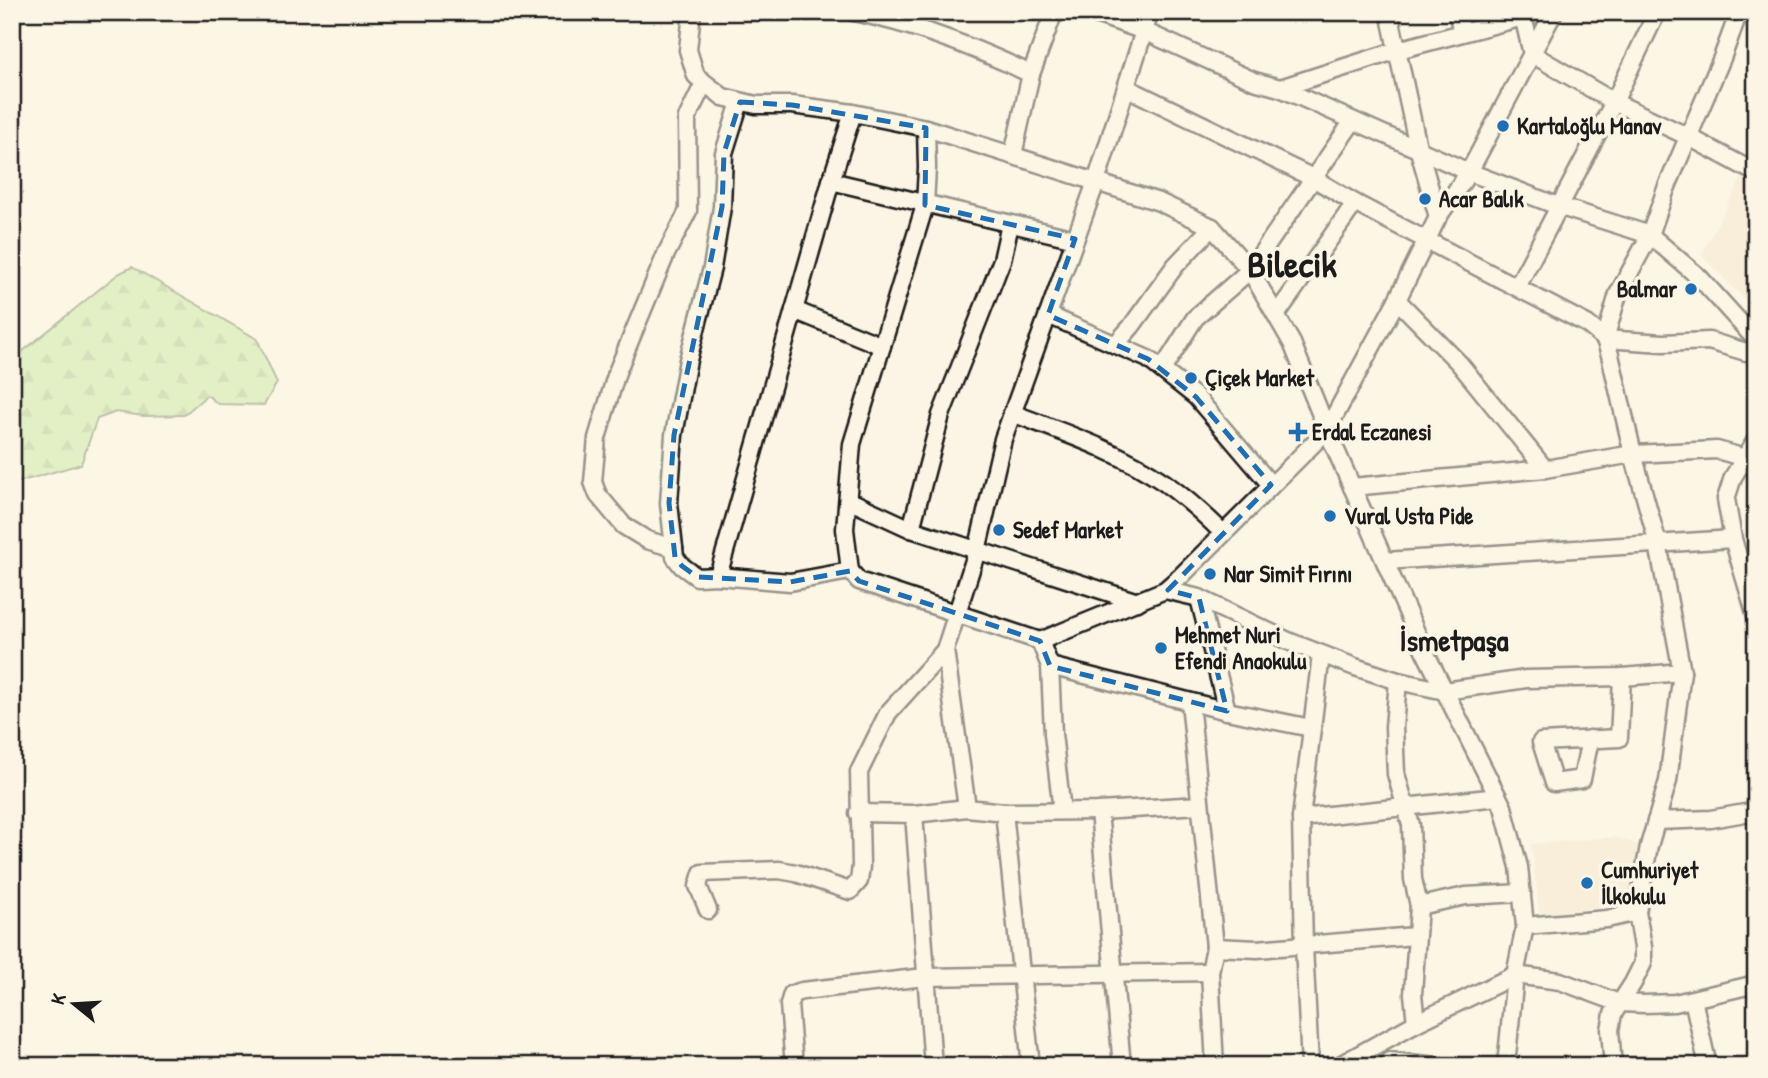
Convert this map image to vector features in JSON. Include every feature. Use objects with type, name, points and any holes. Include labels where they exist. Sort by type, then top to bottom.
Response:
[{"type":"street","points":[[692,12],[688,50],[696,76],[723,97],[740,102],[853,113],[926,128],[1159,202],[1212,227],[1250,270],[1292,343],[1385,561],[1445,691],[1503,807],[1520,867],[1525,926],[1515,975],[1506,1066]]},
{"type":"street","points":[[853,12],[907,24],[978,48],[1031,74]]},
{"type":"street","points":[[1013,155],[1031,74],[1054,12]]},
{"type":"street","points":[[1090,12],[1144,31],[1254,81],[1280,88],[1469,172],[1558,206],[1650,235],[1700,278],[1756,341]]},
{"type":"street","points":[[967,808],[945,650],[977,551],[1003,439],[1096,182],[1150,12]]},
{"type":"street","points":[[1389,12],[1418,148],[1438,217]]},
{"type":"street","points":[[1457,12],[1462,32]]},
{"type":"street","points":[[926,128],[925,205],[852,443],[845,529],[850,571],[859,581],[1040,641],[1165,590],[1327,430],[1438,217],[1469,172],[1554,12]]},
{"type":"street","points":[[1517,287],[1614,103],[1657,12]]},
{"type":"street","points":[[1613,1066],[1610,1030],[1613,1014],[1643,963],[1637,912],[1648,846],[1668,781],[1682,672],[1658,544],[1605,339],[1618,294],[1650,235],[1665,189],[1739,12]]},
{"type":"street","points":[[1280,88],[1398,50],[1523,15],[1532,54],[1614,103],[1689,137],[1756,173]]},
{"type":"street","points":[[674,548],[648,540],[624,526],[598,495],[593,482],[597,438],[617,372],[666,254],[688,211],[687,118],[705,83]]},
{"type":"street","points":[[1127,88],[1313,178],[1354,203],[1587,324],[1605,339],[1663,343],[1709,341],[1746,352],[1756,349]]},
{"type":"street","points":[[740,102],[724,153],[722,206],[712,268],[688,360],[674,435],[669,503],[675,556],[682,566],[697,577],[718,576],[790,582],[850,571]]},
{"type":"street","points":[[718,576],[853,113]]},
{"type":"street","points":[[1162,370],[1195,318],[1250,270],[1353,121]]},
{"type":"street","points":[[831,181],[1075,239]]},
{"type":"street","points":[[1277,314],[1354,203]]},
{"type":"street","points":[[911,529],[941,415],[1002,260],[1010,224]]},
{"type":"street","points":[[1115,345],[1175,266],[1212,227]]},
{"type":"street","points":[[1397,300],[1459,363],[1545,470]]},
{"type":"street","points":[[794,310],[882,346]]},
{"type":"street","points":[[1048,315],[1148,359],[1196,397],[1271,485]]},
{"type":"street","points":[[1012,413],[1090,443],[1132,463],[1175,490],[1223,533]]},
{"type":"street","points":[[1756,440],[1733,477],[1726,499],[1732,539],[1756,615]]},
{"type":"street","points":[[1352,487],[1545,470],[1633,454],[1717,450],[1745,458],[1756,471]]},
{"type":"street","points":[[848,500],[911,529],[1138,602]]},
{"type":"street","points":[[1385,561],[1732,539]]},
{"type":"street","points":[[1165,590],[1199,598],[1321,654],[1398,681],[1445,691],[1526,679],[1622,677],[1682,672]]},
{"type":"street","points":[[1199,598],[1227,711]]},
{"type":"street","points":[[1040,641],[1050,666],[1052,734],[1062,811]]},
{"type":"street","points":[[708,911],[698,886],[702,873],[779,870],[850,891],[859,881],[861,866],[859,772],[888,713],[945,650]]},
{"type":"street","points":[[1310,1066],[1301,818],[1321,654]]},
{"type":"street","points":[[1050,666],[1227,711],[1311,728]]},
{"type":"street","points":[[1590,739],[1619,738],[1622,677]]},
{"type":"street","points":[[1398,681],[1394,727],[1396,774],[1410,825],[1413,879],[1419,906],[1413,994],[1416,1023]]},
{"type":"street","points":[[1190,702],[1215,947],[1210,972],[1215,1066]]},
{"type":"street","points":[[1301,818],[1498,797]]},
{"type":"street","points":[[858,813],[914,814],[967,808],[1004,812],[1099,811],[1200,805]]},
{"type":"street","points":[[1099,811],[1122,1066]]},
{"type":"street","points":[[1656,821],[1711,819],[1756,811]]},
{"type":"street","points":[[1004,812],[1031,1066]]},
{"type":"street","points":[[914,814],[933,1066]]},
{"type":"street","points":[[1419,906],[1466,896],[1522,893]]},
{"type":"street","points":[[1525,926],[1607,919],[1637,912]]},
{"type":"street","points":[[1215,947],[1257,949],[1416,936]]},
{"type":"street","points":[[794,1066],[789,1004],[792,994],[925,977],[1210,972]]},
{"type":"street","points":[[1338,1066],[1416,1023],[1515,975],[1560,981],[1619,1003],[1675,1003],[1756,984]]},
{"type":"street","points":[[1693,999],[1708,1066]]},
{"type":"street","points":[[1390,1037],[1388,1063],[1437,1066]]},
{"type":"highlighted area","points":[[740,102],[792,105],[926,128],[925,205],[1075,239],[1048,315],[1148,359],[1196,397],[1271,485],[1168,590],[1199,598],[1227,711],[1050,666],[1040,641],[859,581],[850,571],[790,582],[697,577],[682,566],[675,557],[669,503],[674,435],[722,207],[724,153]]},
{"type":"shaded area","points":[[1744,174],[1756,180],[1756,311],[1701,255]]},
{"type":"shaded area","name":"Cumhuriyet İlkokulu","points":[[1616,837],[1645,848],[1633,892],[1616,904],[1540,916],[1531,844]]},
{"type":"green space","points":[[132,267],[257,339],[277,383],[264,405],[218,404],[207,395],[184,415],[143,416],[116,412],[97,419],[81,464],[12,484],[12,360],[118,274]]},
{"type":"place","name":"Kartaloğlu Manav","points":[[1503,126]]},
{"type":"place","name":"Acar Balık","points":[[1425,199]]},
{"type":"place","name":"Balmar","points":[[1691,289]]},
{"type":"place","name":"Çiçek Market","points":[[1191,378]]},
{"type":"place","name":"Erdal Eczanesi","points":[[1298,432]]},
{"type":"place","name":"Vural Usta Pide","points":[[1330,516]]},
{"type":"place","name":"Sedef Market","points":[[999,530]]},
{"type":"place","name":"Nar Simit Fırını","points":[[1210,574]]},
{"type":"place","name":"Mehmet Nuri Efendi Anaokulu","points":[[1161,648]]},
{"type":"place","name":"Cumhuriyet İlkokulu","points":[[1587,883]]},
{"type":"district","name":"Bilecik","points":[[1292,264]]},
{"type":"district","name":"İsmetpaşa","points":[[1454,641]]}]
